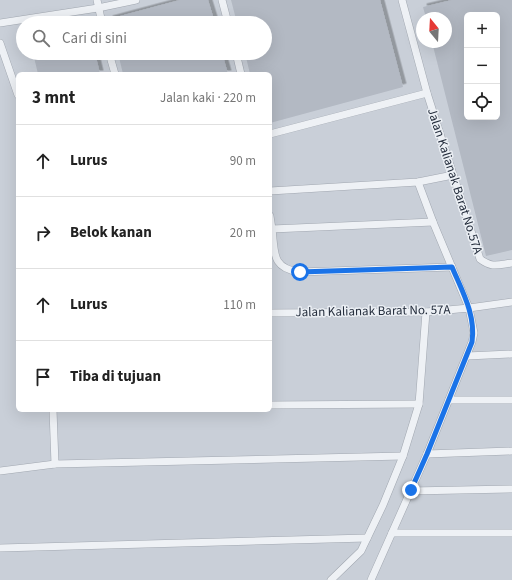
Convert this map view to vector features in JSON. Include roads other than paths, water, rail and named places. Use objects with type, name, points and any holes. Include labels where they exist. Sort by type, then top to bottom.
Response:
[{"type":"lane","points":[[97,0],[100,16]]},
{"type":"lane","points":[[46,16],[98,8],[136,0]]},
{"type":"lane","points":[[222,0],[226,16]]},
{"type":"lane","points":[[272,133],[428,93],[402,0]]},
{"type":"lane","points":[[0,23],[16,21]]},
{"type":"lane","points":[[0,43],[16,89]]},
{"type":"lane","points":[[111,60],[114,72]]},
{"type":"lane","points":[[238,60],[241,72]]},
{"type":"lane","name":"Jalan Kalianak Barat No.57A","points":[[428,93],[480,258],[486,264],[493,266],[512,263]]},
{"type":"lane","points":[[272,191],[418,182],[453,175]]},
{"type":"lane","points":[[418,182],[469,308],[512,302]]},
{"type":"lane","points":[[433,222],[272,229],[276,257],[281,266],[290,271],[300,272],[452,267]]},
{"type":"lane","name":"Jalan Kalianak Barat No. 57A","points":[[272,313],[426,312],[469,308],[474,333],[467,356],[427,454],[371,580]]},
{"type":"lane","points":[[331,580],[361,551],[383,505],[402,456],[419,404],[426,312]]},
{"type":"lane","points":[[467,356],[512,354]]},
{"type":"lane","points":[[449,400],[512,400]]},
{"type":"lane","points":[[272,405],[419,404]]},
{"type":"lane","points":[[53,412],[55,464]]},
{"type":"lane","points":[[427,454],[512,451]]},
{"type":"lane","points":[[0,471],[55,464],[402,456]]},
{"type":"lane","points":[[411,490],[512,489]]},
{"type":"lane","points":[[392,533],[512,533]]},
{"type":"lane","points":[[0,548],[367,538]]}]
